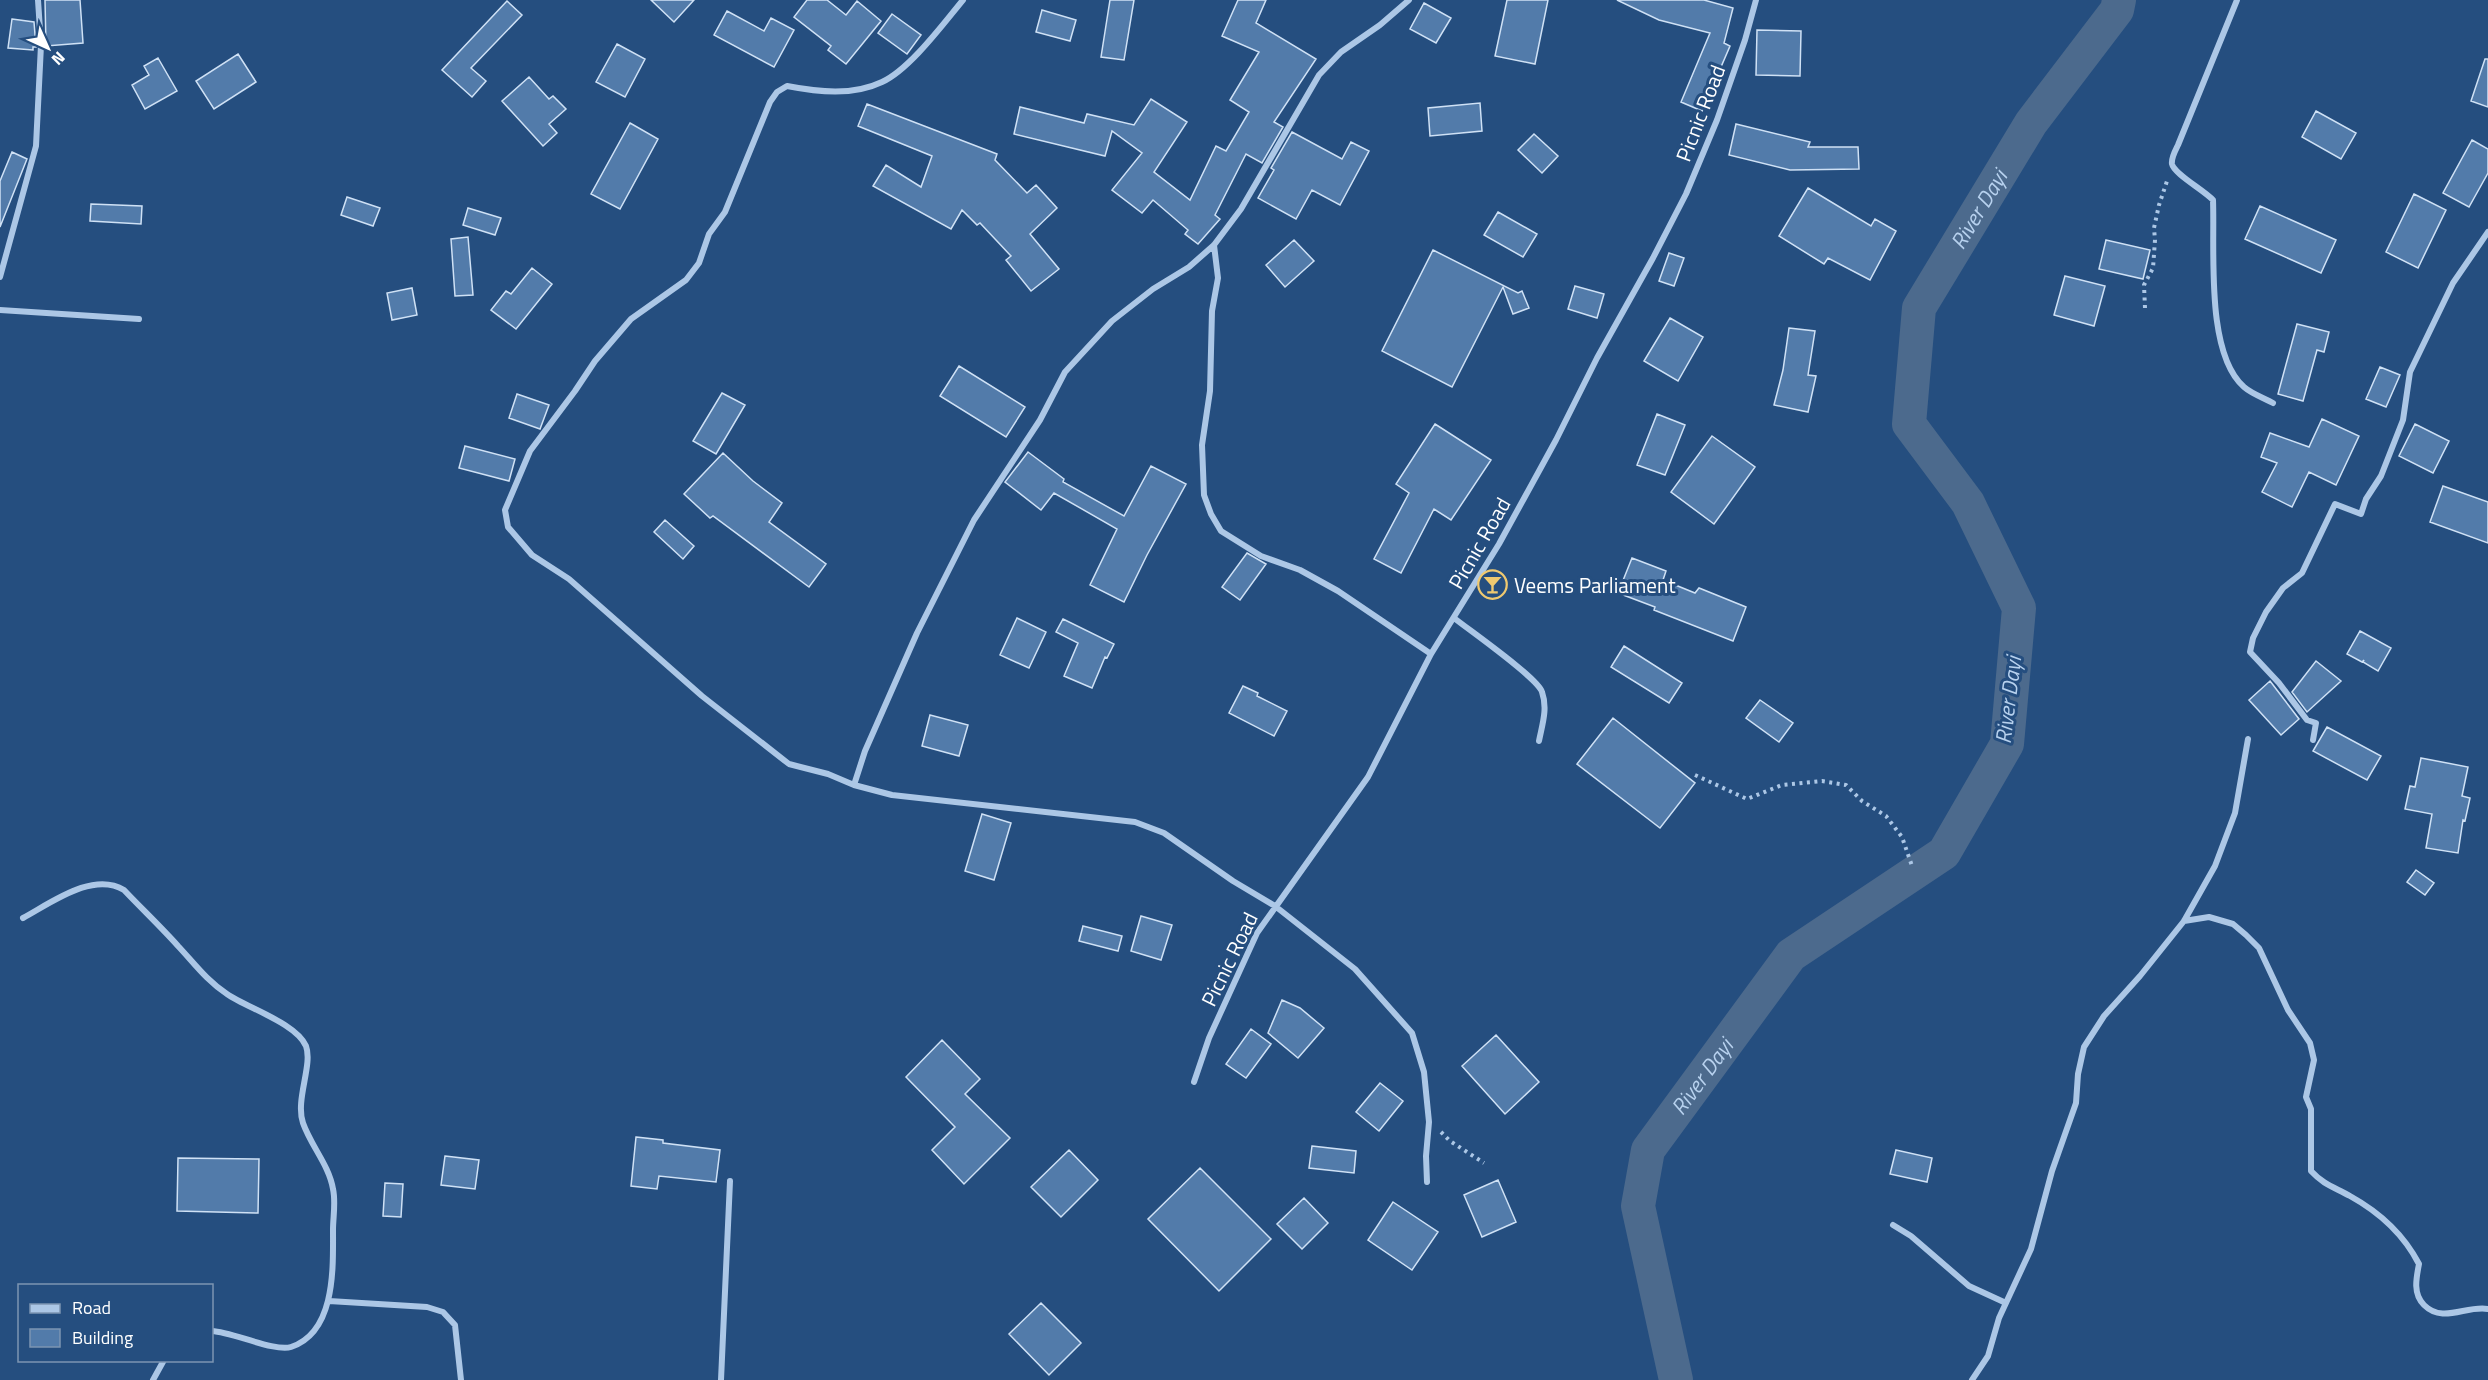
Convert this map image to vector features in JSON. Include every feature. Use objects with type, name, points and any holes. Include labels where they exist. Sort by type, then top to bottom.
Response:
[{"type":"street","points":[[0,278],[36,146],[40,45],[39,0]]},
{"type":"street","points":[[963,0],[913,58],[884,82],[862,90],[831,92],[787,86],[777,92],[770,102],[724,212],[709,234],[699,263],[686,279],[631,318],[595,361],[530,451],[505,510],[508,527],[532,555],[569,579],[702,696],[789,764],[892,795],[1135,822],[1164,833],[1233,881],[1275,906],[1354,969],[1412,1033],[1424,1072],[1429,1122],[1426,1156],[1427,1182]]},
{"type":"street","points":[[854,785],[865,751],[917,633],[974,520],[1040,420],[1065,372],[1112,321],[1153,289],[1189,267],[1214,245],[1241,209],[1319,75],[1341,52],[1380,25],[1409,0]]},
{"type":"street","name":"Picnic Road","points":[[1194,1082],[1209,1038],[1257,933],[1368,777],[1431,654],[1499,544],[1551,451],[1597,358],[1653,258],[1686,194],[1717,120],[1745,40],[1756,0]]},
{"type":"street","points":[[2237,0],[2172,159],[2173,166],[2178,173],[2204,190],[2213,200],[2213,269],[2219,337],[2229,364],[2244,387],[2273,403]]},
{"type":"street","points":[[2313,740],[2316,723],[2307,720],[2279,683],[2250,652],[2253,639],[2266,612],[2283,588],[2301,573],[2335,504],[2361,514],[2381,476],[2403,420],[2410,372],[2453,283],[2488,232]]},
{"type":"street","points":[[1214,245],[1218,278],[1212,311],[1210,391],[1202,445],[1204,495],[1211,514],[1221,531],[1262,556],[1300,570],[1338,591],[1431,654]]},
{"type":"street","points":[[0,310],[139,319]]},
{"type":"street","points":[[1454,618],[1522,670],[1542,689],[1545,711],[1539,741]]},
{"type":"street","points":[[1972,1380],[1988,1356],[2006,1303],[2031,1249],[2052,1171],[2076,1102],[2078,1074],[2084,1047],[2104,1016],[2184,921],[2214,866],[2235,813],[2248,739]]},
{"type":"street","points":[[23,918],[73,892],[97,884],[114,884],[124,890],[226,994],[293,1031],[306,1046],[307,1062],[301,1108],[303,1122],[333,1190],[333,1269],[329,1301],[321,1319],[305,1339],[290,1347],[268,1345],[224,1332],[213,1331]]},
{"type":"street","points":[[2184,921],[2209,917],[2233,924],[2246,935],[2259,948],[2288,1010],[2310,1043],[2314,1060],[2306,1097],[2311,1109],[2311,1171],[2321,1182],[2349,1196],[2396,1230],[2419,1264],[2416,1283],[2420,1300],[2430,1311],[2441,1315],[2488,1309]]},
{"type":"street","points":[[721,1380],[730,1181]]},
{"type":"street","points":[[1893,1225],[1911,1236],[1969,1286],[2006,1303]]},
{"type":"street","points":[[329,1301],[427,1307],[443,1312],[455,1325],[461,1380]]},
{"type":"street","points":[[153,1380],[163,1362]]},
{"type":"path","points":[[2145,308],[2144,285],[2153,268],[2156,240],[2154,228],[2159,205],[2173,166]]},
{"type":"path","points":[[1695,775],[1747,799],[1782,785],[1822,781],[1846,785],[1862,801],[1886,816],[1902,837],[1912,866]]},
{"type":"path","points":[[1450,1141],[1484,1163]]},
{"type":"building","points":[[45,0],[80,0],[83,43],[46,46]]},
{"type":"building","points":[[651,0],[694,0],[674,22]]},
{"type":"building","points":[[807,0],[827,0],[846,15],[857,1],[881,21],[846,64],[828,50],[831,46],[794,17]]},
{"type":"building","points":[[1110,0],[1134,0],[1124,60],[1101,57]]},
{"type":"building","points":[[1238,0],[1266,0],[1256,23],[1316,59],[1274,122],[1283,127],[1262,163],[1246,154],[1215,215],[1220,219],[1198,244],[1185,234],[1188,230],[1153,200],[1142,213],[1112,190],[1142,153],[1112,131],[1105,156],[1014,134],[1020,107],[1084,123],[1087,114],[1134,125],[1151,99],[1187,122],[1154,172],[1190,200],[1216,146],[1226,151],[1249,112],[1230,100],[1259,52],[1222,36]]},
{"type":"building","points":[[1507,0],[1548,0],[1535,64],[1495,56]]},
{"type":"building","points":[[1617,0],[1704,0],[1733,8],[1724,43],[1730,46],[1702,111],[1681,102],[1710,33],[1659,20]]},
{"type":"building","points":[[507,1],[522,15],[471,68],[486,81],[472,97],[442,70]]},
{"type":"building","points":[[1424,3],[1451,18],[1436,43],[1410,29]]},
{"type":"building","points":[[1042,10],[1076,20],[1070,41],[1036,32]]},
{"type":"building","points":[[727,11],[764,31],[771,18],[794,30],[774,67],[714,35]]},
{"type":"building","points":[[892,14],[921,35],[907,54],[878,33]]},
{"type":"building","points":[[12,19],[34,22],[36,47],[33,47],[33,50],[8,48]]},
{"type":"building","points":[[1757,30],[1801,31],[1800,76],[1756,75]]},
{"type":"building","points":[[617,44],[645,59],[625,97],[596,82]]},
{"type":"building","points":[[238,54],[256,82],[214,109],[196,81]]},
{"type":"building","points":[[158,58],[177,91],[145,109],[132,85],[149,75],[144,66]]},
{"type":"building","points":[[2485,59],[2488,59],[2488,107],[2471,101]]},
{"type":"building","points":[[529,77],[549,99],[553,96],[566,109],[549,124],[557,133],[543,146],[502,101]]},
{"type":"building","points":[[1480,103],[1482,131],[1430,136],[1428,108]]},
{"type":"building","points":[[867,104],[997,154],[995,160],[1027,193],[1036,185],[1057,208],[1030,234],[1059,269],[1031,291],[1006,260],[1011,256],[980,223],[977,225],[962,210],[951,229],[873,186],[886,165],[921,187],[932,156],[858,126]]},
{"type":"building","points":[[2316,111],[2356,133],[2341,159],[2302,137]]},
{"type":"building","points":[[630,123],[658,139],[620,209],[591,194]]},
{"type":"building","points":[[1736,124],[1810,142],[1808,147],[1858,147],[1859,169],[1790,170],[1729,155]]},
{"type":"building","points":[[1292,132],[1342,159],[1351,142],[1369,151],[1340,205],[1312,190],[1296,219],[1258,198],[1274,170],[1271,168]]},
{"type":"building","points":[[1534,134],[1558,156],[1542,173],[1518,150]]},
{"type":"building","points":[[2472,140],[2488,149],[2488,173],[2469,207],[2443,193]]},
{"type":"building","points":[[12,152],[27,159],[0,227],[0,181]]},
{"type":"building","points":[[1808,188],[1871,226],[1875,219],[1896,231],[1870,280],[1828,258],[1824,264],[1779,236]]},
{"type":"building","points":[[2414,194],[2446,210],[2418,268],[2386,252]]},
{"type":"building","points":[[347,197],[380,208],[373,226],[341,215]]},
{"type":"building","points":[[91,204],[142,206],[141,224],[90,221]]},
{"type":"building","points":[[2260,206],[2336,240],[2321,273],[2245,239]]},
{"type":"building","points":[[468,208],[501,218],[495,235],[463,225]]},
{"type":"building","points":[[1498,212],[1537,234],[1523,257],[1484,235]]},
{"type":"building","points":[[468,237],[473,295],[455,296],[451,239]]},
{"type":"building","points":[[1294,240],[1314,261],[1285,287],[1266,265]]},
{"type":"building","points":[[2106,240],[2150,250],[2143,279],[2099,269]]},
{"type":"building","points":[[1433,250],[1518,293],[1522,291],[1529,308],[1513,314],[1503,287],[1452,387],[1382,351]]},
{"type":"building","points":[[1669,253],[1684,258],[1674,286],[1659,281]]},
{"type":"building","points":[[532,268],[552,284],[516,329],[491,310],[506,291],[511,294]]},
{"type":"building","points":[[2065,276],[2105,286],[2094,326],[2054,315]]},
{"type":"building","points":[[1575,286],[1604,294],[1597,318],[1568,309]]},
{"type":"building","points":[[412,288],[417,315],[392,320],[387,293]]},
{"type":"building","points":[[1670,318],[1703,337],[1678,381],[1644,361]]},
{"type":"building","points":[[2297,324],[2329,332],[2324,352],[2317,350],[2303,401],[2278,394]]},
{"type":"building","points":[[1789,328],[1815,331],[1808,375],[1816,376],[1808,412],[1774,405],[1783,370]]},
{"type":"building","points":[[959,366],[1025,407],[1006,437],[940,396]]},
{"type":"building","points":[[2380,367],[2400,375],[2386,407],[2366,399]]},
{"type":"building","points":[[722,393],[745,405],[716,454],[693,441]]},
{"type":"building","points":[[517,394],[549,405],[540,429],[509,418]]},
{"type":"building","points":[[1657,414],[1685,425],[1665,475],[1637,465]]},
{"type":"building","points":[[2322,419],[2359,436],[2336,485],[2309,472],[2292,507],[2262,492],[2277,463],[2261,457],[2270,433],[2309,447]]},
{"type":"building","points":[[1435,424],[1491,460],[1451,520],[1434,509],[1401,573],[1374,559],[1409,493],[1396,484]]},
{"type":"building","points":[[2415,424],[2449,441],[2433,473],[2399,456]]},
{"type":"building","points":[[1712,436],[1755,467],[1714,524],[1671,492]]},
{"type":"building","points":[[465,446],[515,459],[509,481],[459,468]]},
{"type":"building","points":[[1028,452],[1064,479],[1063,482],[1124,516],[1151,466],[1186,484],[1124,602],[1090,585],[1117,529],[1054,493],[1041,510],[1005,482]]},
{"type":"building","points":[[723,453],[753,481],[782,503],[769,522],[826,564],[809,587],[713,516],[710,518],[684,494]]},
{"type":"building","points":[[2443,486],[2488,502],[2488,543],[2430,522]]},
{"type":"building","points":[[665,520],[694,546],[683,559],[654,532]]},
{"type":"building","points":[[1247,553],[1266,564],[1240,600],[1222,587]]},
{"type":"building","points":[[1632,558],[1666,571],[1663,580],[1695,593],[1699,588],[1746,607],[1733,641],[1654,610],[1655,607],[1618,593]]},
{"type":"building","points":[[1017,618],[1046,632],[1029,668],[1000,655]]},
{"type":"building","points":[[1063,619],[1114,644],[1107,658],[1105,657],[1092,688],[1064,676],[1078,643],[1056,632]]},
{"type":"building","points":[[2360,631],[2391,648],[2378,671],[2363,662],[2364,660],[2362,662],[2347,654]]},
{"type":"building","points":[[1624,646],[1682,683],[1669,703],[1611,667]]},
{"type":"building","points":[[2316,661],[2341,681],[2307,712],[2292,692]]},
{"type":"building","points":[[2270,681],[2299,719],[2281,735],[2249,700]]},
{"type":"building","points":[[1243,686],[1287,711],[1274,736],[1229,713]]},
{"type":"building","points":[[1760,700],[1793,723],[1779,742],[1746,718]]},
{"type":"building","points":[[930,715],[968,725],[959,756],[922,746]]},
{"type":"building","points":[[1613,718],[1695,783],[1660,828],[1577,764]]},
{"type":"building","points":[[2327,727],[2381,756],[2367,780],[2313,751]]},
{"type":"building","points":[[2421,758],[2468,767],[2462,796],[2470,798],[2465,821],[2463,820],[2458,853],[2426,848],[2432,814],[2405,809],[2410,786],[2415,787]]},
{"type":"building","points":[[982,814],[1011,823],[994,880],[965,871]]},
{"type":"building","points":[[2416,870],[2434,883],[2425,895],[2407,882]]},
{"type":"building","points":[[1141,916],[1172,925],[1161,960],[1131,951]]},
{"type":"building","points":[[1083,926],[1122,936],[1118,951],[1079,941]]},
{"type":"building","points":[[1282,1000],[1300,1008],[1324,1028],[1298,1058],[1268,1033]]},
{"type":"building","points":[[1251,1029],[1271,1044],[1246,1078],[1226,1064]]},
{"type":"building","points":[[1496,1035],[1539,1082],[1505,1114],[1462,1066]]},
{"type":"building","points":[[942,1040],[980,1079],[965,1094],[1010,1138],[964,1184],[932,1150],[955,1127],[906,1077]]},
{"type":"building","points":[[1380,1083],[1403,1101],[1379,1131],[1356,1112]]},
{"type":"building","points":[[636,1137],[720,1150],[716,1182],[659,1176],[657,1189],[631,1186]]},
{"type":"building","points":[[1312,1146],[1356,1151],[1354,1173],[1309,1168]]},
{"type":"building","points":[[1069,1150],[1098,1180],[1061,1217],[1031,1187]]},
{"type":"building","points":[[1896,1150],[1932,1158],[1927,1182],[1890,1174]]},
{"type":"building","points":[[445,1156],[479,1160],[475,1189],[441,1185]]},
{"type":"building","points":[[178,1158],[259,1159],[258,1213],[177,1211]]},
{"type":"building","points":[[1200,1168],[1271,1239],[1219,1291],[1148,1219]]},
{"type":"building","points":[[1498,1180],[1516,1222],[1482,1237],[1464,1195]]},
{"type":"building","points":[[385,1183],[403,1184],[401,1217],[383,1216]]},
{"type":"building","points":[[1304,1198],[1328,1223],[1302,1249],[1277,1224]]},
{"type":"building","points":[[1393,1202],[1438,1232],[1412,1270],[1368,1240]]},
{"type":"building","points":[[1041,1303],[1081,1343],[1049,1375],[1009,1334]]},
{"type":"waterway","name":"River Dayi","points":[[1676,1380],[1638,1206],[1648,1150],[1791,955],[1944,853],[2007,744],[2019,608],[1968,503],[1909,424],[1919,308],[2031,123],[2117,10],[2119,0]]},
{"type":"place","name":"Veems Parliament","points":[[1493,585]]}]
